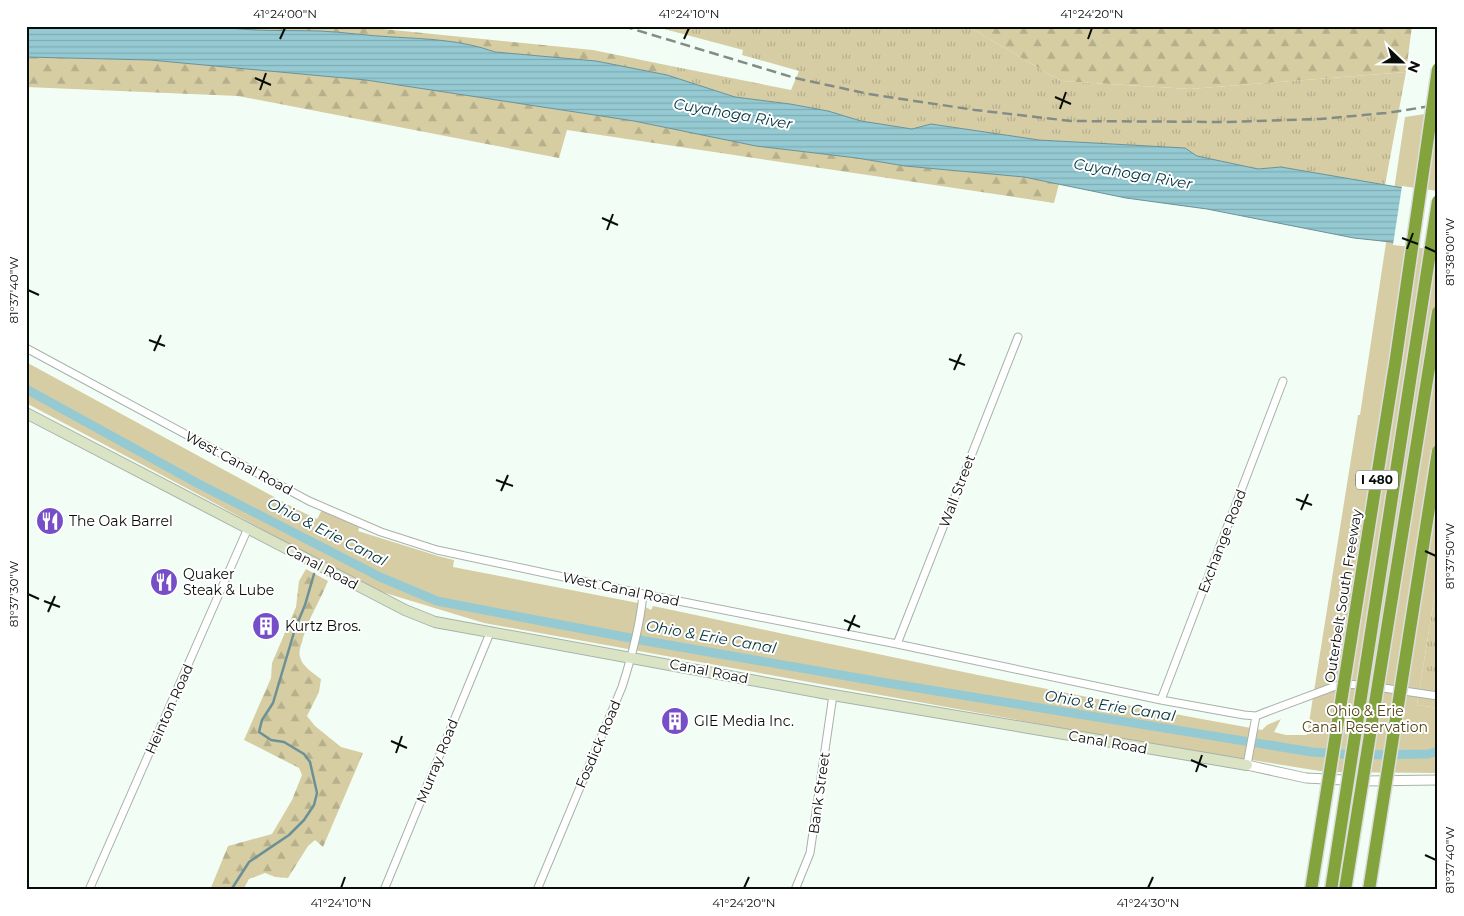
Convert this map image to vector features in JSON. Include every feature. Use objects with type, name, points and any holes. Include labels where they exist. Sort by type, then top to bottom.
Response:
[{"type":"highway","name":"Outerbelt South Freeway","points":[[1311,890],[1396,358],[1438,69]]},
{"type":"highway","points":[[1331,890],[1438,201]]},
{"type":"highway","points":[[1345,890],[1438,312]]},
{"type":"highway","points":[[1368,890],[1438,451]]},
{"type":"main road","name":"Canal Road","points":[[26,413],[405,610],[436,622],[1247,766]]},
{"type":"street","name":"Wall Street","points":[[897,644],[1018,338]]},
{"type":"street","name":"West Canal Road","points":[[26,348],[293,492],[365,526],[437,550],[643,594],[1235,714],[1256,716],[1341,684],[1375,686],[1438,696]]},
{"type":"street","name":"Exchange Road","points":[[1161,700],[1283,381]]},
{"type":"street","name":"Heinton Road","points":[[89,890],[248,528]]},
{"type":"street","name":"Fosdick Road","points":[[537,890],[622,687],[634,646],[643,594]]},
{"type":"street","name":"Murray Road","points":[[384,890],[490,633]]},
{"type":"street","name":"Bank Street","points":[[795,890],[810,853],[833,694]]},
{"type":"street","points":[[1247,766],[1256,716]]},
{"type":"street","name":"Canal Road","points":[[1247,766],[1306,778],[1363,781],[1438,780]]},
{"type":"green space","points":[[217,26],[353,26],[593,50],[671,66],[667,75],[596,61],[495,52],[470,45],[419,38],[329,32],[255,30]]},
{"type":"green space","points":[[653,26],[967,26],[1061,81],[1190,89],[1406,72],[1385,185],[1281,167],[1258,169],[1197,156],[1185,148],[1039,140],[931,124],[912,129],[861,121],[828,111],[790,104],[735,97],[667,75],[671,66],[791,90],[799,71],[742,55],[743,50]]},
{"type":"green space","points":[[967,26],[1412,26],[1406,72],[1190,89],[1061,81]]},
{"type":"green space","points":[[26,57],[150,60],[366,80],[634,121],[756,146],[857,158],[905,166],[1024,177],[1059,184],[1054,203],[567,130],[559,158],[238,96],[26,87]]},
{"type":"green space","name":"Ohio & Erie Canal Reservation","points":[[1438,112],[1438,574],[1417,705],[1438,708],[1438,773],[1326,772],[1139,742],[484,623],[372,589],[26,403],[26,362],[298,510],[317,519],[323,508],[360,526],[358,531],[454,560],[453,567],[638,603],[651,610],[653,606],[957,671],[1262,730],[1267,725],[1281,719],[1274,732],[1286,735],[1307,735],[1358,415],[1360,415],[1405,117]]},
{"type":"green space","points":[[306,569],[328,581],[308,623],[300,649],[300,657],[303,663],[321,679],[319,692],[307,716],[315,726],[341,747],[363,753],[323,847],[315,840],[308,846],[288,878],[275,877],[265,873],[249,879],[243,890],[210,890],[228,846],[272,834],[292,800],[302,775],[299,768],[244,740],[271,678],[272,663],[296,607],[299,581]]},
{"type":"green space","points":[[1438,574],[1438,708],[1417,705]]},
{"type":"water","name":"Cuyahoga River","points":[[26,26],[216,26],[445,41],[495,52],[596,61],[667,75],[735,97],[790,104],[828,111],[861,121],[912,129],[931,124],[1039,140],[1185,148],[1197,156],[1258,169],[1281,167],[1438,194],[1428,246],[1354,238],[1207,209],[1126,198],[1024,177],[905,166],[857,158],[756,146],[634,121],[366,80],[150,60],[26,57]]},
{"type":"pier","points":[[1402,186],[1438,191],[1438,250],[1393,245]]},
{"type":"waterway","name":"Ohio & Erie Canal","points":[[26,389],[197,483],[380,577],[437,601],[646,641],[887,683],[1312,752],[1353,755],[1428,754],[1438,751]]},
{"type":"waterway","points":[[231,890],[249,862],[289,835],[304,820],[314,805],[317,793],[310,762],[304,754],[284,742],[271,740],[259,732],[262,720],[273,703],[314,574]]},
{"type":"railway","points":[[623,26],[795,78],[869,94],[975,110],[1071,121],[1226,122],[1320,119],[1386,113],[1438,105]]},
{"type":"place","name":"The Oak Barrel","points":[[50,521]]},
{"type":"place","name":"Quaker Steak & Lube","points":[[164,582]]},
{"type":"place","name":"Kurtz Bros.","points":[[266,626]]},
{"type":"place","name":"GIE Media Inc.","points":[[675,721]]}]
